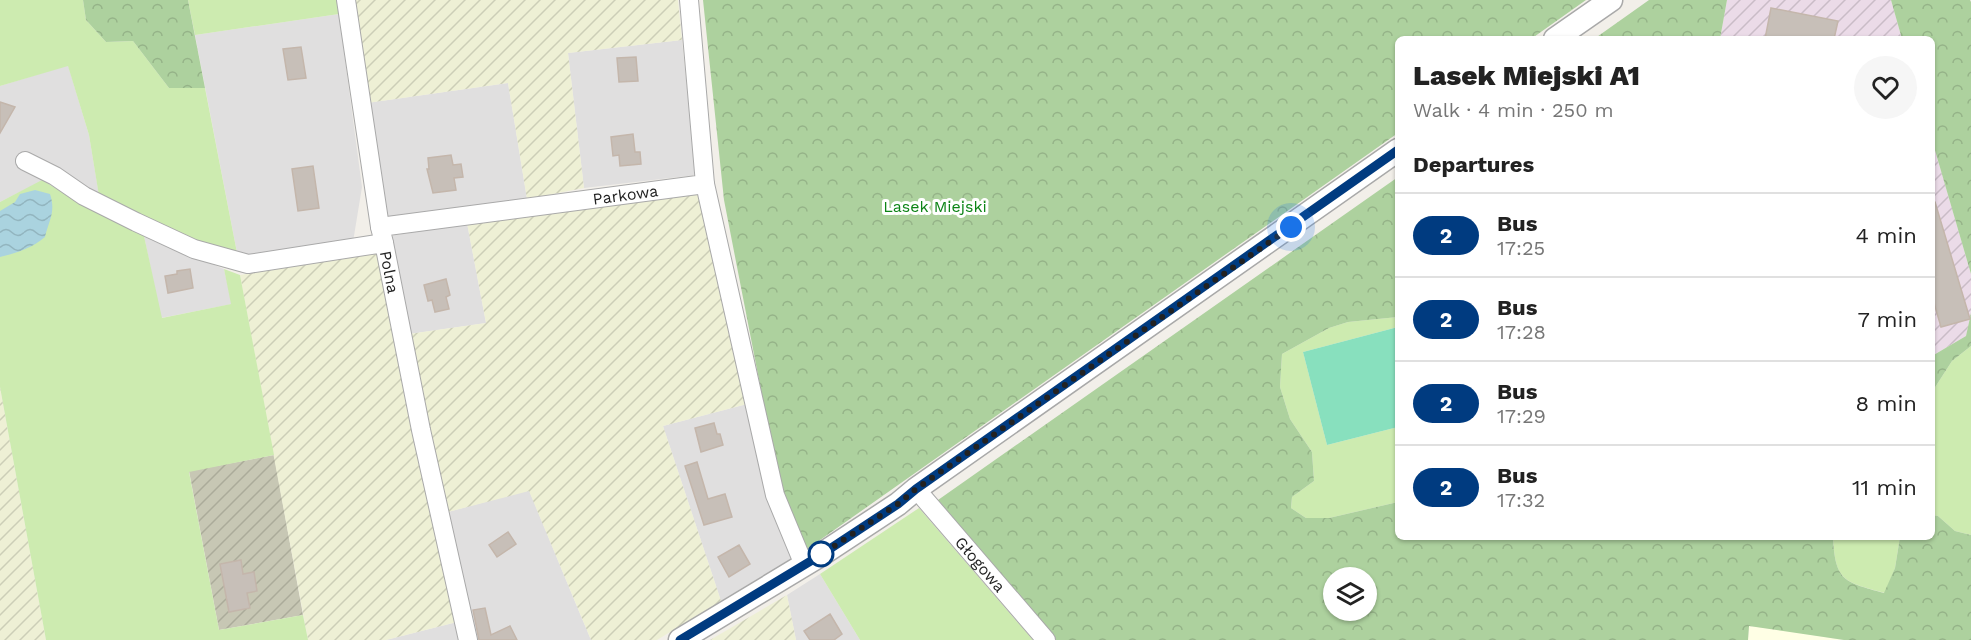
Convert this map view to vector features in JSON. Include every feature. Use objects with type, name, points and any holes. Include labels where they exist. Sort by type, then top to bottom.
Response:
[{"type":"street","name":"Polna","points":[[346,0],[382,235],[421,430],[468,640]]},
{"type":"street","points":[[689,0],[705,184],[775,495],[804,565]]},
{"type":"street","points":[[1559,36],[1611,0]]},
{"type":"street","points":[[680,640],[804,565],[898,504],[916,489],[1395,152]]},
{"type":"street","name":"Polna","points":[[25,161],[55,176],[84,196],[194,249],[248,264],[382,235]]},
{"type":"street","name":"Parkowa","points":[[382,235],[705,184]]},
{"type":"street","name":"Głogowa","points":[[916,489],[1046,640]]},
{"type":"shaded area","points":[[353,0],[678,0],[682,40],[568,53],[584,188],[527,199],[508,83],[367,103]]},
{"type":"shaded area","points":[[1727,0],[1891,0],[1901,36],[1721,36]]},
{"type":"shaded area","points":[[339,14],[362,187],[353,242],[238,258],[195,35]]},
{"type":"shaded area","points":[[682,40],[696,175],[584,188],[568,53]]},
{"type":"shaded area","points":[[68,65],[89,135],[99,195],[77,201],[42,181],[0,202],[0,86]]},
{"type":"shaded area","points":[[508,83],[527,199],[385,219],[367,103]]},
{"type":"shaded area","points":[[1935,150],[1971,274],[1971,313],[1966,336],[1935,354]]},
{"type":"shaded area","points":[[700,193],[751,403],[663,426],[721,601],[657,640],[591,640],[529,491],[448,512],[409,334],[486,323],[467,223]]},
{"type":"shaded area","points":[[467,223],[486,323],[409,334],[390,236]]},
{"type":"shaded area","points":[[144,236],[224,269],[232,304],[161,318]]},
{"type":"shaded area","points":[[378,253],[457,622],[386,640],[308,640],[240,275]]},
{"type":"shaded area","points":[[0,387],[46,640],[0,640]]},
{"type":"shaded area","points":[[751,403],[795,560],[721,601],[663,426]]},
{"type":"shaded area","points":[[274,455],[303,615],[219,630],[189,471]]},
{"type":"shaded area","points":[[529,490],[591,640],[474,640],[448,512]]},
{"type":"shaded area","points":[[820,574],[860,640],[796,640],[787,595]]},
{"type":"shaded area","points":[[787,595],[796,640],[710,640]]},
{"type":"shaded area","points":[[457,622],[461,640],[386,640]]},
{"type":"shaded area","points":[[1749,626],[1795,632],[1843,640],[1748,640]]},
{"type":"green space","points":[[0,0],[83,0],[86,20],[106,42],[133,41],[169,88],[205,88],[238,258],[166,229],[99,196],[89,135],[68,66],[0,86]]},
{"type":"green space","points":[[83,0],[188,0],[205,88],[169,88],[133,41],[106,42],[86,20]]},
{"type":"green space","points":[[188,0],[340,0],[339,14],[195,35]]},
{"type":"green space","name":"Lasek Miejski","points":[[703,0],[1586,0],[1535,36],[1395,36],[1395,135],[803,552],[781,493],[724,200]]},
{"type":"green space","points":[[1649,0],[1727,0],[1721,36],[1598,36]]},
{"type":"green space","points":[[1891,0],[1970,0],[1971,274],[1935,150],[1935,36],[1901,36]]},
{"type":"green space","points":[[1395,179],[1395,317],[1348,322],[1329,328],[1282,354],[1280,387],[1290,419],[1312,452],[1314,481],[1292,497],[1291,508],[1306,518],[1329,518],[1395,503],[1395,540],[1833,540],[1836,563],[1845,578],[1860,586],[1884,593],[1895,568],[1900,540],[1935,540],[1935,516],[1955,531],[1971,535],[1971,640],[1844,640],[1749,626],[1748,640],[1056,640],[938,500]]},
{"type":"green space","points":[[42,180],[144,236],[162,318],[231,304],[224,269],[240,275],[274,455],[189,472],[219,630],[303,615],[308,640],[46,640],[0,387],[0,202]]},
{"type":"green space","points":[[1971,313],[1971,346],[1952,361],[1935,387],[1935,354],[1966,336]]},
{"type":"green space","points":[[1395,317],[1395,328],[1303,352],[1327,445],[1395,428],[1395,503],[1329,518],[1306,518],[1291,508],[1292,497],[1314,481],[1312,452],[1290,419],[1280,387],[1282,354],[1329,328],[1348,322]]},
{"type":"green space","points":[[1395,328],[1395,428],[1327,445],[1303,352]]},
{"type":"green space","points":[[1971,346],[1971,535],[1955,531],[1935,516],[1935,387],[1952,361]]},
{"type":"green space","points":[[919,508],[1033,640],[860,640],[820,574]]},
{"type":"green space","points":[[1833,540],[1900,540],[1895,568],[1885,593],[1860,586],[1845,578],[1836,563]]},
{"type":"water","points":[[35,190],[50,194],[52,200],[51,216],[45,237],[24,250],[0,257],[0,211],[15,202],[20,194]]},
{"type":"building","points":[[1771,8],[1838,21],[1835,36],[1766,36]]},
{"type":"building","points":[[301,47],[306,78],[288,80],[283,49]]},
{"type":"building","points":[[636,57],[638,81],[619,82],[617,58]]},
{"type":"building","points":[[0,102],[15,107],[0,133]]},
{"type":"building","points":[[633,134],[635,152],[640,152],[641,164],[620,166],[619,155],[613,156],[611,137]]},
{"type":"building","points":[[451,155],[453,165],[461,164],[463,177],[454,178],[456,190],[433,193],[427,169],[429,169],[428,158]]},
{"type":"building","points":[[313,166],[319,208],[298,211],[292,169]]},
{"type":"building","points":[[1935,202],[1970,319],[1941,327],[1935,306]]},
{"type":"building","points":[[190,269],[193,288],[168,293],[165,276]]},
{"type":"building","points":[[446,279],[450,295],[446,297],[449,309],[435,312],[432,300],[428,301],[424,285]]},
{"type":"building","points":[[714,423],[723,445],[701,452],[695,428]]},
{"type":"building","points":[[697,462],[708,499],[725,494],[732,517],[704,525],[685,466]]},
{"type":"building","points":[[508,532],[516,544],[497,557],[489,545]]},
{"type":"building","points":[[739,545],[750,564],[729,577],[718,557]]},
{"type":"building","points":[[241,560],[243,574],[254,572],[257,591],[247,593],[250,608],[229,612],[220,564]]},
{"type":"building","points":[[485,608],[491,635],[510,626],[517,640],[479,640],[473,610]]},
{"type":"building","points":[[830,614],[842,634],[834,640],[810,640],[804,631]]},
{"type":"bus line","name":"2","points":[[680,640],[804,565],[898,504],[916,489],[1395,152]]},
{"type":"route","points":[[821,554],[819,556],[898,504],[916,489],[1291,227]]}]
